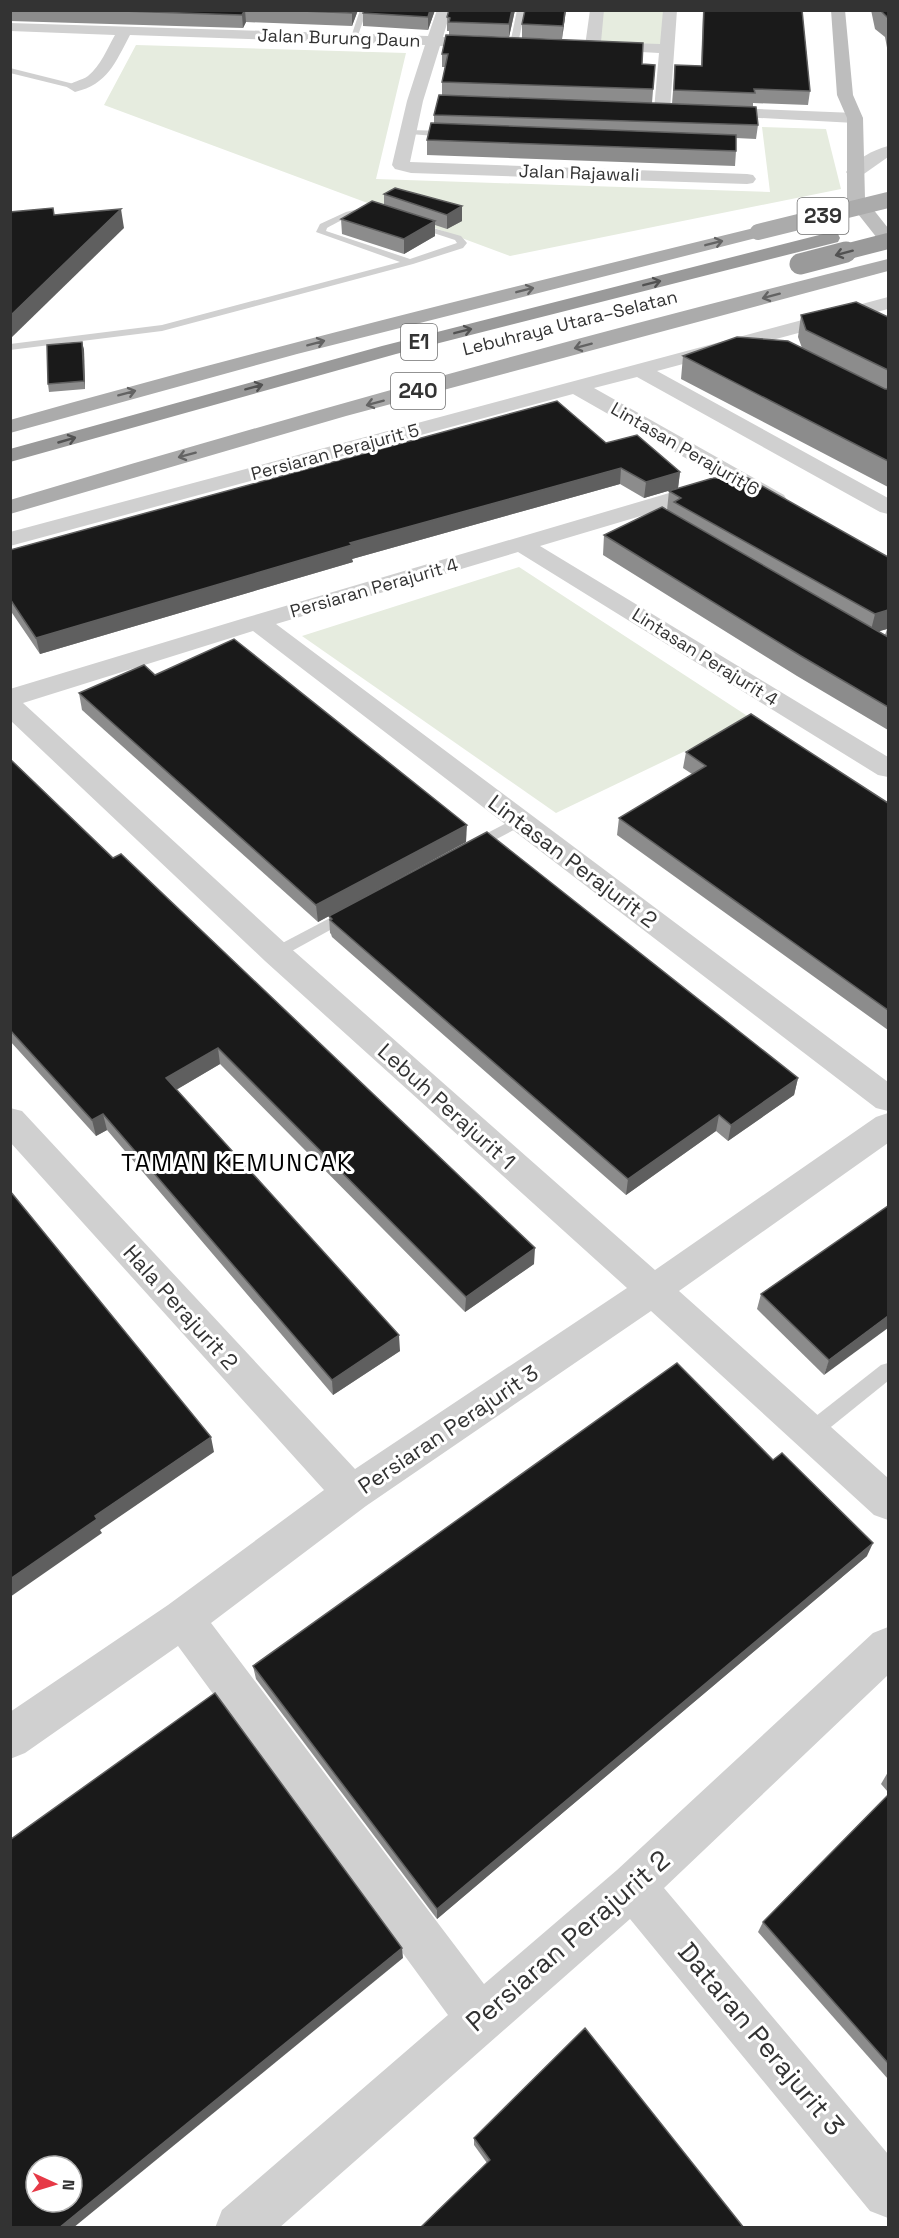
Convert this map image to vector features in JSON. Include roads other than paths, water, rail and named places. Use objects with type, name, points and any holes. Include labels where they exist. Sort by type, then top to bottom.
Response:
[{"type":"highway","name":"Lebuhraya Utara–Selatan","points":[[10,456],[389,350],[888,224]]},
{"type":"highway","name":"Lebuhraya Utara–Selatan","points":[[10,476],[403,366],[888,240]]},
{"type":"main road","name":"239","points":[[10,427],[127,393],[398,322],[888,200]]},
{"type":"main road","name":"240","points":[[10,507],[200,452],[888,265]]},
{"type":"street","points":[[409,132],[421,101],[444,10]]},
{"type":"street","points":[[597,10],[588,46],[667,49]]},
{"type":"street","points":[[662,110],[670,10]]},
{"type":"street","points":[[838,10],[856,200],[888,240]]},
{"type":"street","points":[[272,35],[279,19]]},
{"type":"street","name":"Jalan Burung Daun","points":[[10,27],[520,44]]},
{"type":"street","points":[[75,87],[92,82],[98,77],[124,30]]},
{"type":"street","points":[[698,112],[850,120],[888,144]]},
{"type":"street","points":[[850,120],[841,192],[843,201],[872,240],[888,252]]},
{"type":"street","name":"Jalan Rajawali","points":[[409,132],[400,163],[411,168],[747,179]]},
{"type":"street","points":[[855,172],[873,158],[888,151]]},
{"type":"street","name":"Persiaran Perajurit 5","points":[[867,307],[888,298]]},
{"type":"street","name":"Persiaran Perajurit 5","points":[[10,539],[888,303]]},
{"type":"street","points":[[867,307],[888,317]]},
{"type":"street","points":[[756,339],[786,354]]},
{"type":"street","points":[[638,369],[888,507]]},
{"type":"street","name":"Lintasan Perajurit 6","points":[[576,387],[798,512]]},
{"type":"street","name":"Persiaran Perajurit 4","points":[[10,698],[521,544],[649,514],[738,480]]},
{"type":"street","name":"Lintasan Perajurit 4","points":[[521,544],[888,770]]},
{"type":"street","name":"Lintasan Perajurit 2","points":[[257,622],[888,1099]]},
{"type":"street","name":"Lebuh Perajurit 1","points":[[10,705],[276,953],[888,1502]]},
{"type":"street","name":"Hala Perajurit 2","points":[[10,1120],[352,1493]]},
{"type":"street","name":"Persiaran Perajurit 3","points":[[11,1736],[183,1619],[352,1493],[653,1290],[888,1126]]},
{"type":"street","points":[[183,1619],[480,2019]]},
{"type":"street","name":"Persiaran Perajurit 2","points":[[240,2228],[633,1886],[888,1647]]},
{"type":"street","name":"Dataran Perajurit 3","points":[[633,1886],[888,2193]]},
{"type":"lane","points":[[353,38],[364,10]]},
{"type":"lane","points":[[520,44],[521,10]]},
{"type":"lane","points":[[10,70],[75,87]]},
{"type":"lane","points":[[409,132],[455,134]]},
{"type":"lane","points":[[382,214],[360,210],[323,226],[321,232],[410,262]]},
{"type":"lane","points":[[10,347],[162,328],[410,262],[460,246],[462,241],[404,220]]},
{"type":"lane","points":[[459,854],[520,821]]},
{"type":"lane","points":[[276,953],[357,909]]},
{"type":"lane","points":[[809,1433],[888,1371]]},
{"type":"district","name":"TAMAN KEMUNCAK","points":[[237,1163]]}]
